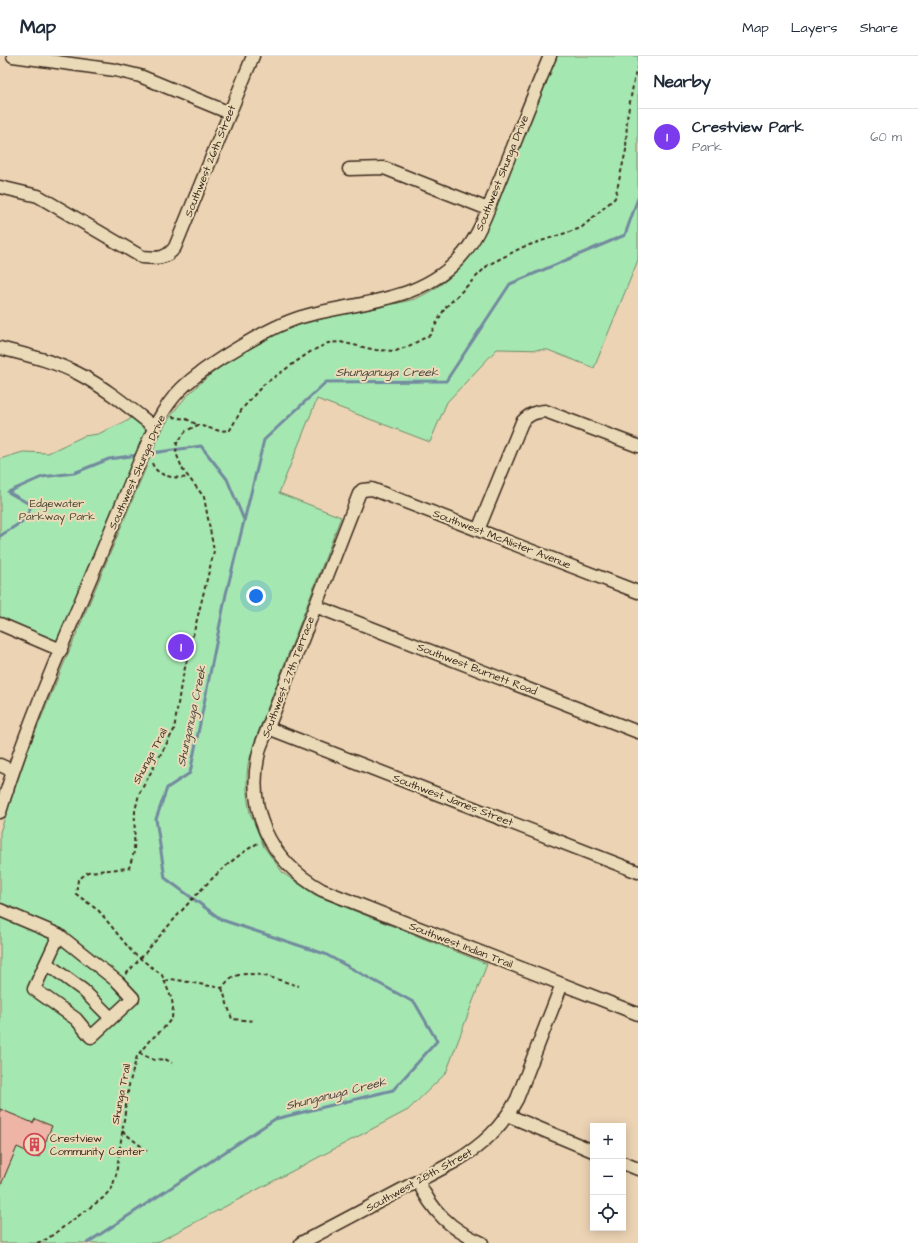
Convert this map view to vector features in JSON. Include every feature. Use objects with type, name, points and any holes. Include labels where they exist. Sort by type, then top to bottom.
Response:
[{"type":"street","points":[[13,56],[115,70],[140,76],[230,113]]},
{"type":"street","name":"Southwest 26th Street","points":[[0,187],[38,196],[142,257],[158,259],[168,254],[175,247],[254,56]]},
{"type":"street","name":"Southwest Shunga Drive","points":[[0,812],[13,771],[61,650],[154,427],[164,410],[182,388],[222,359],[275,329],[302,316],[405,294],[423,287],[439,278],[465,253],[474,239],[488,209],[550,56]]},
{"type":"street","points":[[349,169],[384,168],[488,209]]},
{"type":"street","points":[[0,348],[40,358],[78,373],[107,391],[154,427]]},
{"type":"street","points":[[478,530],[522,422],[528,415],[536,411],[545,411],[638,446]]},
{"type":"street","name":"Southwest McAlister Avenue","points":[[366,489],[372,489],[638,592]]},
{"type":"street","name":"Southwest 27th Terrace","points":[[290,867],[268,838],[258,811],[255,780],[258,753],[359,494],[366,489]]},
{"type":"street","name":"Southwest Burnett Road","points":[[315,606],[638,732]]},
{"type":"street","points":[[0,624],[61,650]]},
{"type":"street","name":"Southwest James Street","points":[[268,728],[638,872]]},
{"type":"street","points":[[0,765],[13,771]]},
{"type":"street","name":"Southwest Indian Trail","points":[[290,867],[311,884],[322,890],[638,1014]]},
{"type":"street","points":[[0,910],[59,935],[118,982],[133,998],[91,1037],[76,1019],[34,989],[59,935]]},
{"type":"street","points":[[46,963],[83,990],[111,1018]]},
{"type":"street","name":"Southwest 28th Street","points":[[302,1243],[473,1151],[488,1138],[507,1115],[517,1099],[562,984]]},
{"type":"street","points":[[507,1115],[590,1149]]},
{"type":"street","points":[[626,1164],[638,1169]]},
{"type":"street","points":[[418,1181],[426,1197],[442,1218],[463,1234],[482,1243]]},
{"type":"path","points":[[168,422],[172,417],[186,419],[198,425]]},
{"type":"path","name":"Shunga Trail","points":[[37,1243],[47,1239],[103,1198],[112,1188],[116,1175],[129,1084],[139,1053],[149,1040],[164,1029],[172,1018],[172,1000],[162,976],[140,959],[99,911],[76,894],[78,880],[88,872],[129,868],[134,852],[135,811],[139,794],[174,730],[181,684],[214,551],[204,497],[190,477],[183,470],[176,453],[177,443]]},
{"type":"path","points":[[154,457],[152,464],[160,474],[178,479],[190,477]]},
{"type":"path","points":[[118,982],[181,912],[208,885],[245,851],[268,838]]},
{"type":"path","points":[[222,988],[231,978],[239,975],[264,976],[299,986]]},
{"type":"path","points":[[165,981],[171,979],[222,988]]},
{"type":"path","points":[[222,988],[232,1018],[255,1020]]},
{"type":"path","points":[[139,1053],[154,1060],[165,1059],[172,1063]]},
{"type":"path","points":[[122,1131],[148,1151]]},
{"type":"green space","points":[[556,56],[638,56],[638,260],[594,368],[548,350],[497,349],[447,402],[430,442],[317,399],[279,493],[341,517],[256,738],[248,764],[247,795],[250,813],[264,847],[283,873],[315,895],[487,964],[446,1073],[408,1110],[156,1243],[0,1243],[0,832],[29,747],[160,434],[180,404],[192,391],[219,368],[249,349],[284,330],[305,323],[415,299],[438,286],[458,270],[475,250],[488,226]]},
{"type":"green space","name":"Edgewater Parkway Park","points":[[137,413],[154,427],[61,650],[0,624],[0,459],[23,452],[48,453],[84,436],[98,434],[129,420]]},
{"type":"building","name":"Crestview Community Center","points":[[0,1109],[33,1123],[35,1119],[52,1126],[39,1157],[17,1147],[0,1187]]},
{"type":"waterway","name":"Shunganuga Creek","points":[[87,1243],[275,1119],[393,1090],[437,1041],[415,1003],[325,954],[222,920],[165,878],[156,819],[167,788],[190,773],[226,594],[264,440],[326,382],[446,381],[510,284],[625,235],[638,198]]},
{"type":"waterway","points":[[145,454],[201,446],[227,479],[244,520]]},
{"type":"waterway","points":[[0,536],[26,519],[31,505],[8,492],[42,477],[74,473],[109,459],[138,455]]},
{"type":"place","name":"Crestview Park","points":[[181,647]]},
{"type":"place","name":"Crestview Community Center","points":[[34,1144]]}]
